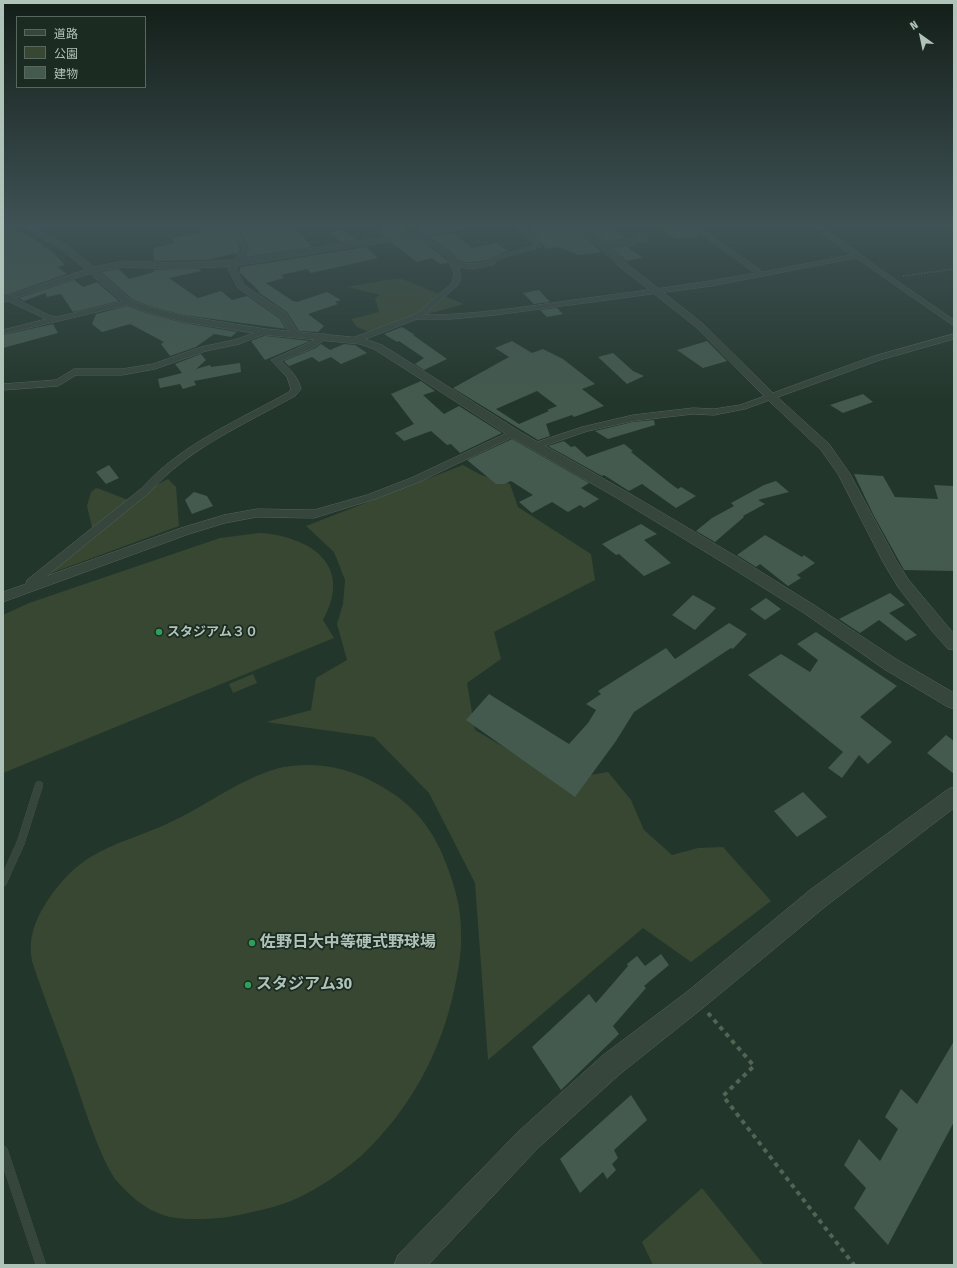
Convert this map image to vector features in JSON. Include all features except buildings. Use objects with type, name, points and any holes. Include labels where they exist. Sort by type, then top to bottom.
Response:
[{"type":"street","points":[[6,298],[42,286]]},
{"type":"street","points":[[110,286],[128,302],[149,310],[184,319],[266,332],[362,340],[378,347],[535,446],[622,495],[732,561],[809,609],[890,664],[954,702]]},
{"type":"street","points":[[241,286],[282,315],[295,334]]},
{"type":"street","points":[[355,340],[416,317],[425,312],[454,286]]},
{"type":"street","points":[[650,286],[700,325],[770,396],[829,452],[844,474],[890,562],[903,583],[938,627],[954,644]]},
{"type":"street","points":[[416,317],[451,317],[495,313],[695,286]]},
{"type":"street","points":[[899,286],[954,324]]},
{"type":"street","points":[[6,298],[46,317],[57,320]]},
{"type":"street","points":[[3,332],[128,302]]},
{"type":"street","points":[[3,387],[58,383],[74,372],[122,372],[155,366],[204,349],[243,340],[266,332]]},
{"type":"street","points":[[22,590],[128,506],[146,490],[160,474],[190,451],[292,394],[296,389],[295,383],[290,375],[275,360],[312,345],[325,336]]},
{"type":"street","points":[[535,446],[586,429],[633,418],[693,411],[714,412],[742,407],[877,358],[954,336]]},
{"type":"street","points":[[3,597],[185,532],[224,520],[257,513],[314,514],[371,497],[415,480],[514,433]]},
{"type":"street","points":[[408,1265],[528,1140],[612,1065],[696,999],[818,898],[954,796]]},
{"type":"lane","points":[[3,882],[21,842],[40,785]]},
{"type":"lane","points":[[3,1151],[41,1265]]},
{"type":"path","points":[[696,999],[754,1066],[723,1096],[854,1265]]},
{"type":"green space","points":[[420,286],[464,304],[367,331],[357,327],[351,319],[379,312],[375,298],[380,295],[347,287]]},
{"type":"green space","points":[[463,465],[481,475],[510,484],[518,507],[591,554],[595,580],[494,632],[501,659],[467,683],[475,730],[560,780],[608,772],[631,800],[644,830],[672,855],[698,848],[723,847],[771,901],[691,962],[643,928],[488,1060],[475,883],[429,793],[374,737],[266,722],[311,710],[316,678],[347,660],[337,624],[343,604],[345,580],[334,552],[306,526]]},
{"type":"green space","points":[[168,479],[176,487],[179,526],[46,575],[94,536],[87,506],[91,492],[96,488],[128,500]]},
{"type":"green space","points":[[259,533],[278,535],[295,540],[310,547],[322,557],[330,569],[333,584],[331,601],[323,620],[334,638],[3,773],[3,615],[29,603],[220,538]]},
{"type":"green space","points":[[253,674],[257,683],[233,693],[229,684]]},
{"type":"green space","name":"スタジアム30","points":[[309,765],[345,770],[366,778],[398,797],[414,811],[428,828],[443,856],[457,898],[461,922],[461,937],[460,958],[456,979],[442,1034],[422,1078],[395,1119],[361,1156],[328,1181],[310,1192],[287,1202],[236,1216],[192,1219],[163,1215],[149,1209],[125,1190],[115,1179],[106,1163],[89,1121],[32,961],[31,945],[35,924],[46,903],[60,884],[74,869],[89,858],[104,850],[175,820],[237,785],[263,773],[284,767]]},
{"type":"green space","points":[[702,1188],[764,1265],[653,1265],[642,1242]]},
{"type":"place","name":"スタジアム３０","points":[[159,632]]},
{"type":"place","name":"佐野日大中等硬式野球場","points":[[252,943]]},
{"type":"place","name":"スタジアム30","points":[[248,985]]}]
